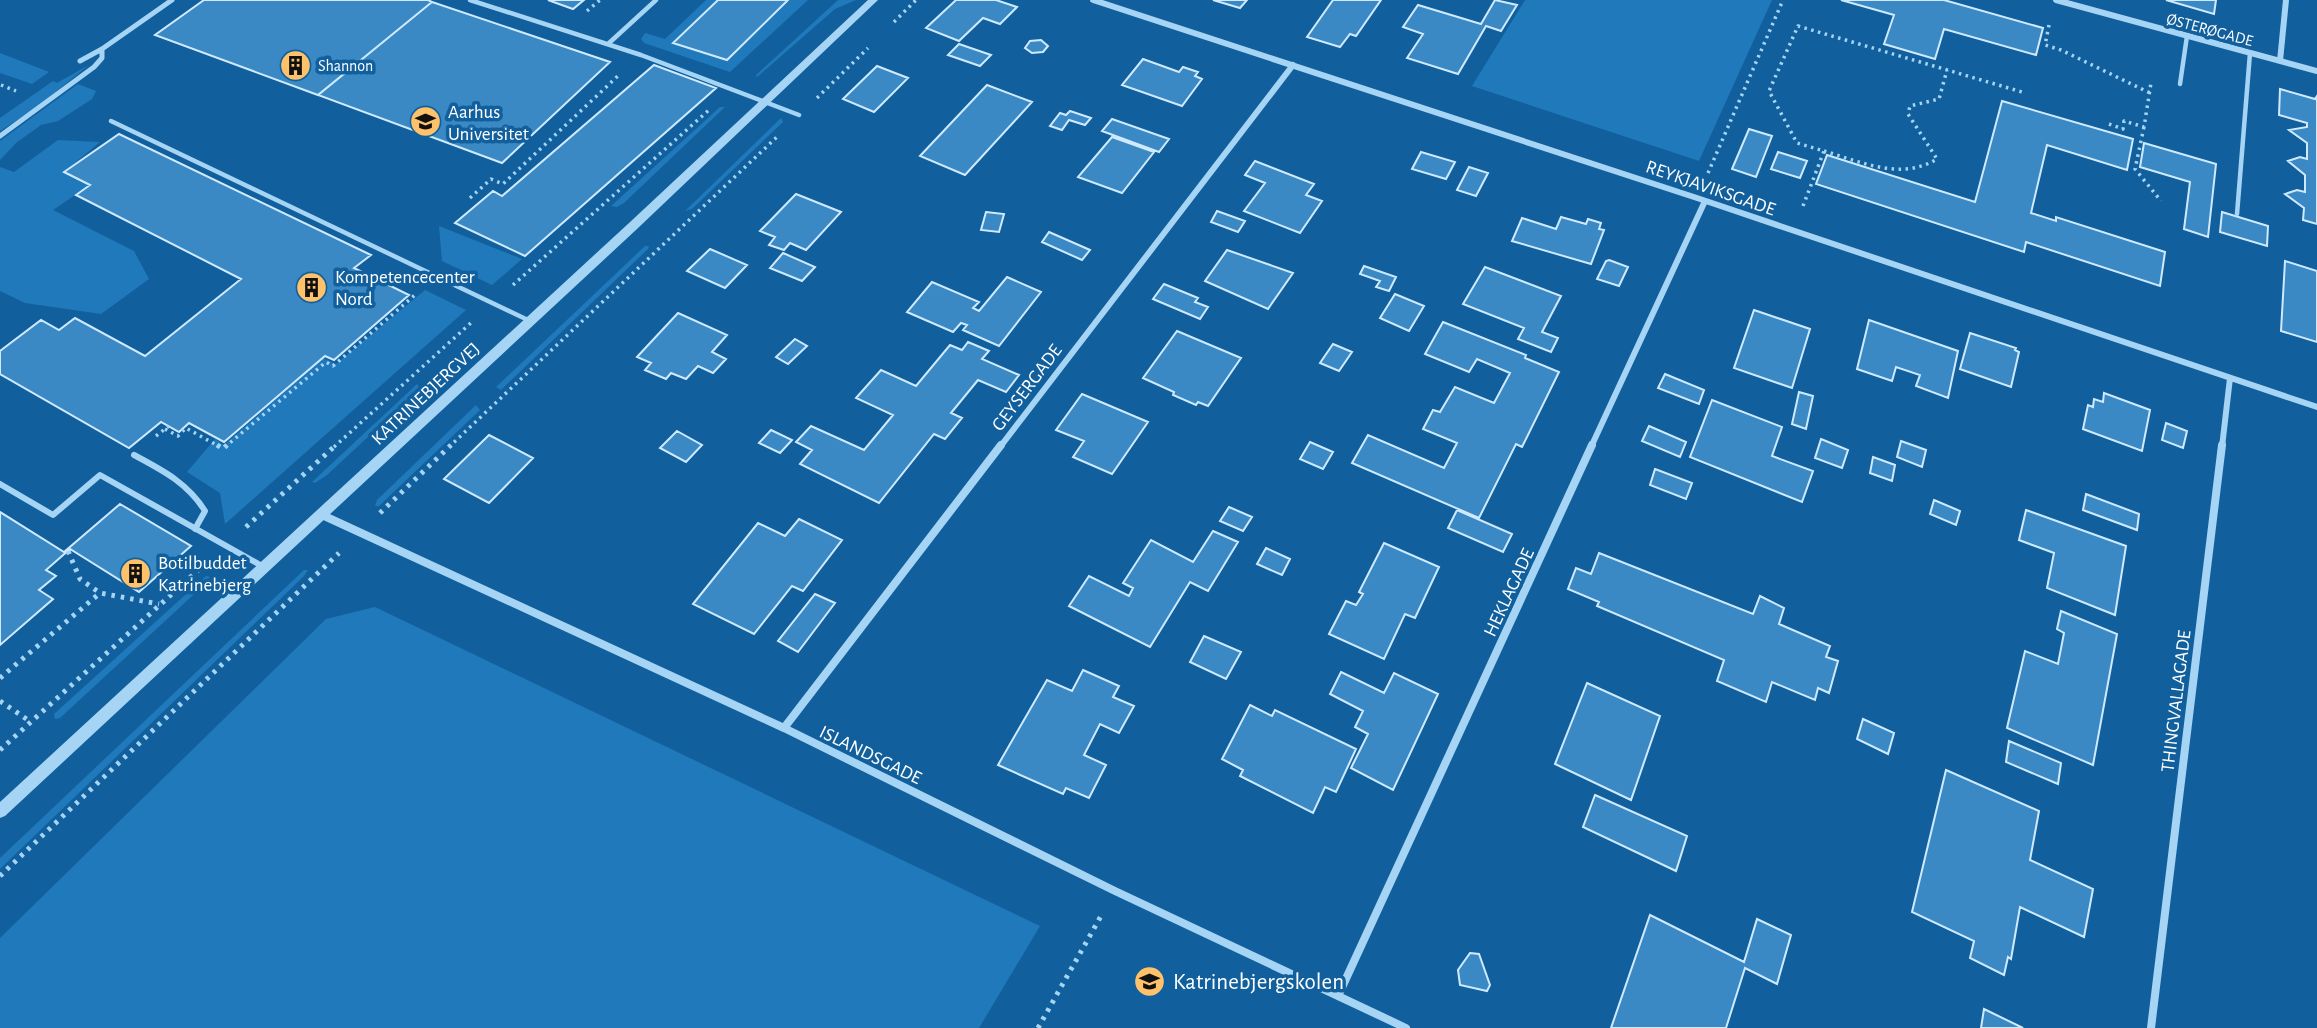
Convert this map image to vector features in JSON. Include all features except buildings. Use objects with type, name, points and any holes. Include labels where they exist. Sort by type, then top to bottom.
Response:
[{"type":"street","points":[[79,61],[103,49],[172,0]]},
{"type":"street","name":"KATRINEBJERGVEJ","points":[[0,811],[873,0]]},
{"type":"street","name":"REYKJAVIKSGADE","points":[[1093,0],[2317,407]]},
{"type":"street","name":"ØSTERØGADE","points":[[2056,0],[2317,71]]},
{"type":"street","points":[[2280,61],[2286,0]]},
{"type":"street","points":[[0,136],[94,67],[102,58],[103,49]]},
{"type":"street","name":"GEYSERGADE","points":[[784,728],[1293,65]]},
{"type":"street","name":"HEKLAGADE","points":[[1338,996],[1701,200]]},
{"type":"street","name":"THINGVALLAGADE","points":[[2151,1028],[2230,379]]},
{"type":"street","name":"ISLANDSGADE","points":[[320,513],[784,728],[1115,891],[1406,1028]]},
{"type":"lane","points":[[470,0],[641,55],[799,115]]},
{"type":"lane","points":[[608,44],[656,0]]},
{"type":"lane","points":[[2180,84],[2187,36]]},
{"type":"lane","points":[[2236,214],[2250,53]]},
{"type":"lane","points":[[111,121],[530,321]]},
{"type":"lane","points":[[134,455],[171,475],[196,494],[205,511],[195,529]]},
{"type":"lane","points":[[0,484],[53,515],[100,475],[263,567]]},
{"type":"path","points":[[887,29],[916,0]]},
{"type":"path","points":[[1701,200],[1783,0]]},
{"type":"path","points":[[1947,70],[1938,99],[1910,106],[1908,114],[1937,159],[1922,169],[1884,169],[1797,143],[1769,90],[1798,26],[2022,92]]},
{"type":"path","points":[[0,876],[877,38]]},
{"type":"path","points":[[2045,45],[2061,50],[2150,93]]},
{"type":"path","points":[[470,198],[491,179],[503,184],[641,55]]},
{"type":"path","points":[[2161,201],[2135,169],[2152,79],[2180,84]]},
{"type":"path","points":[[0,750],[733,88]]},
{"type":"path","points":[[2109,124],[2123,129],[2124,121],[2144,127]]},
{"type":"path","points":[[1793,233],[1824,151]]},
{"type":"path","points":[[169,426],[165,429],[178,436],[186,429],[223,449],[326,362],[334,366],[417,293],[407,288]]},
{"type":"path","points":[[68,551],[80,579],[100,593],[160,604]]},
{"type":"path","points":[[0,678],[100,593]]},
{"type":"path","points":[[0,701],[31,722]]},
{"type":"path","points":[[1038,1028],[1115,891]]},
{"type":"shaded area","points":[[706,0],[718,0],[673,42],[727,60],[788,0],[808,0],[730,72],[644,43],[641,39],[645,33],[665,39]]},
{"type":"shaded area","points":[[838,0],[856,0],[835,9],[757,77],[756,75]]},
{"type":"shaded area","points":[[1525,0],[1772,0],[1699,161],[1472,86]]},
{"type":"shaded area","points":[[0,53],[49,72],[32,84],[0,73]]},
{"type":"shaded area","points":[[89,65],[33,110],[0,131],[0,118],[53,81],[57,83]]},
{"type":"shaded area","points":[[78,84],[96,91],[92,99],[58,121],[41,125],[16,143],[0,160],[0,141]]},
{"type":"shaded area","points":[[720,107],[725,107],[624,203],[617,207],[611,206]]},
{"type":"shaded area","points":[[781,118],[783,122],[692,209],[685,211]]},
{"type":"shaded area","points":[[58,140],[100,142],[65,171],[90,185],[53,210],[134,251],[149,279],[101,314],[25,303],[0,291],[0,167],[14,172]]},
{"type":"shaded area","points":[[439,226],[522,259],[492,285],[442,261]]},
{"type":"shaded area","points":[[645,246],[649,246],[648,249],[501,390],[496,387]]},
{"type":"shaded area","points":[[425,290],[466,310],[225,524],[220,493],[187,472],[215,439],[224,445],[323,358],[336,364]]},
{"type":"shaded area","points":[[417,384],[419,387],[412,396],[327,475],[315,483],[312,482]]},
{"type":"shaded area","points":[[476,405],[480,410],[379,506],[375,506],[377,500]]},
{"type":"shaded area","points":[[304,570],[308,570],[304,576],[0,869],[0,858]]},
{"type":"shaded area","points":[[206,576],[210,577],[204,585],[60,718],[55,719],[54,714]]},
{"type":"shaded area","points":[[375,607],[1040,926],[979,1028],[0,1028],[0,938],[326,619]]},
{"type":"place","name":"Shannon","points":[[295,65]]},
{"type":"place","name":"Aarhus Universitet","points":[[425,122]]},
{"type":"place","name":"Kompetencecenter Nord","points":[[312,287]]},
{"type":"place","name":"Botilbuddet Katrinebjerg","points":[[135,573]]},
{"type":"place","name":"Katrinebjergskolen","points":[[1150,981]]}]
